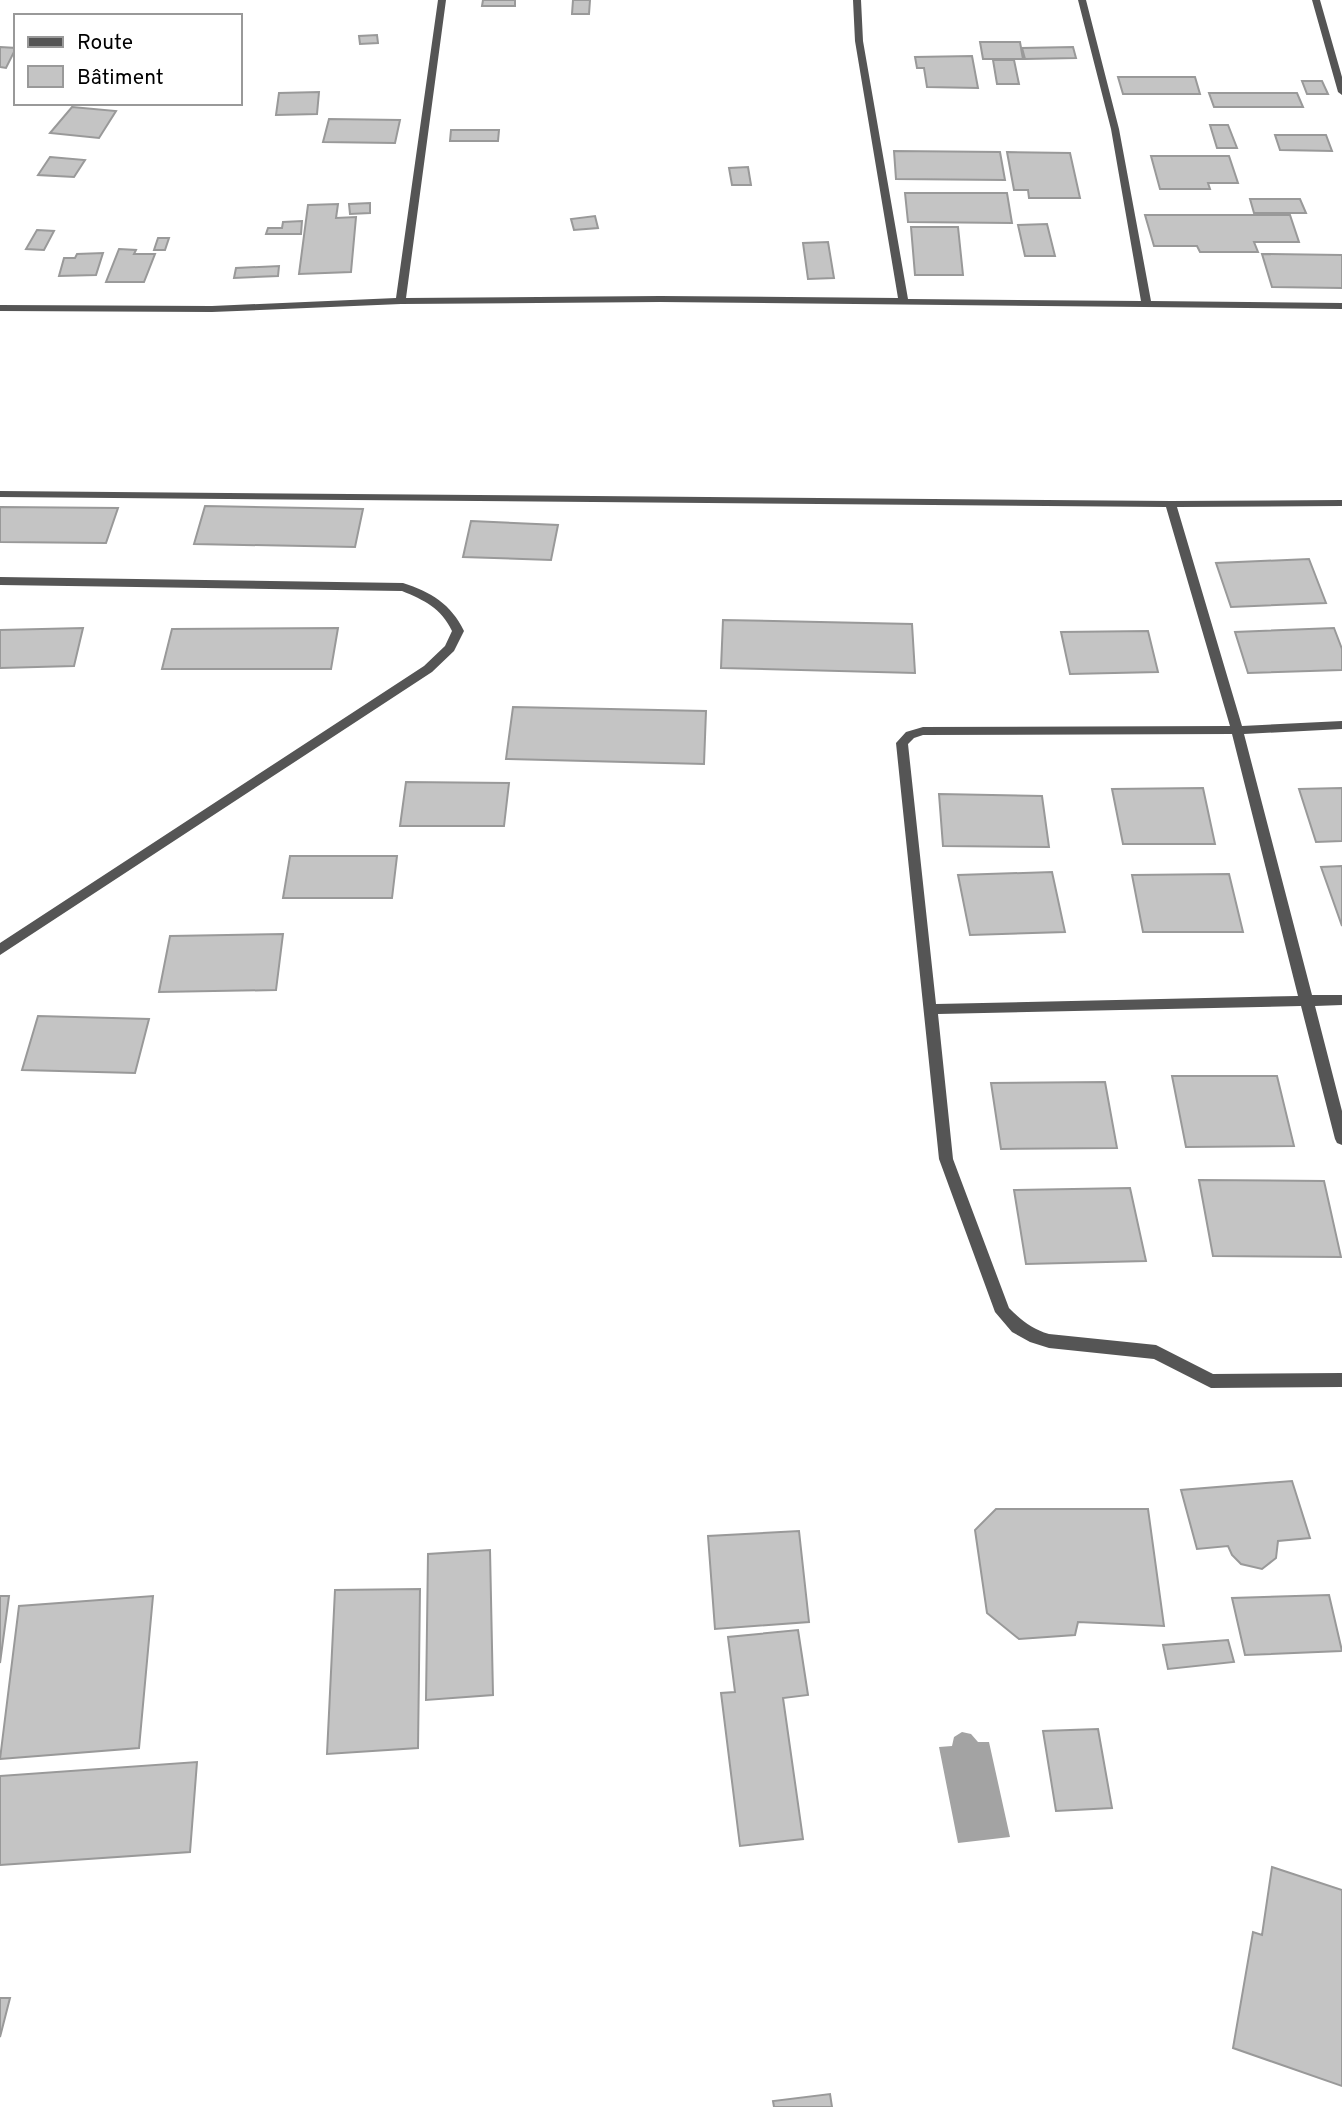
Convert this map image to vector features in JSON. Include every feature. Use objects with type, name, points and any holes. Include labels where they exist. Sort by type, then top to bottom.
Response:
[{"type":"street","points":[[401,301],[442,0]]},
{"type":"street","points":[[857,0],[859,41],[903,301]]},
{"type":"street","points":[[1082,0],[1115,129],[1147,304]]},
{"type":"street","points":[[1316,0],[1342,92]]},
{"type":"street","points":[[0,308],[212,309],[401,301],[903,301],[1342,306]]},
{"type":"street","points":[[0,494],[1171,504],[1342,503]]},
{"type":"street","points":[[1171,504],[1237,730],[1342,1139]]},
{"type":"street","points":[[0,581],[403,587],[433,599],[450,614],[458,631],[450,648],[428,669],[0,950]]},
{"type":"street","points":[[1342,725],[1237,730],[923,731],[910,735],[902,743],[946,1160],[1003,1312],[1017,1327],[1049,1342],[1156,1352],[1211,1381],[1342,1380]]},
{"type":"street","points":[[930,1009],[1342,1000]]},
{"type":"shaded area","points":[[962,1732],[971,1734],[978,1742],[989,1742],[1010,1837],[958,1843],[939,1747],[952,1746],[954,1737]]},
{"type":"building","points":[[483,0],[515,0],[515,6],[482,6]]},
{"type":"building","points":[[573,0],[590,0],[589,14],[572,14]]},
{"type":"building","points":[[377,35],[378,43],[360,44],[359,36]]},
{"type":"building","points":[[980,42],[1020,42],[1023,59],[983,59]]},
{"type":"building","points":[[0,47],[14,48],[6,68],[0,67]]},
{"type":"building","points":[[1073,47],[1076,58],[1025,59],[1022,48]]},
{"type":"building","points":[[972,56],[978,88],[927,87],[924,68],[917,68],[915,57]]},
{"type":"building","points":[[993,60],[1014,60],[1019,84],[997,84]]},
{"type":"building","points":[[1118,77],[1195,77],[1200,94],[1123,94]]},
{"type":"building","points":[[1302,81],[1322,81],[1328,94],[1307,94]]},
{"type":"building","points":[[319,92],[317,114],[276,115],[279,93]]},
{"type":"building","points":[[1209,93],[1297,93],[1303,107],[1214,107]]},
{"type":"building","points":[[72,107],[116,111],[99,138],[50,133]]},
{"type":"building","points":[[329,119],[400,120],[395,143],[323,142]]},
{"type":"building","points":[[1210,125],[1228,125],[1237,148],[1217,148]]},
{"type":"building","points":[[451,130],[499,130],[498,141],[450,141]]},
{"type":"building","points":[[1275,135],[1326,135],[1332,151],[1280,150]]},
{"type":"building","points":[[894,151],[1000,152],[1005,180],[896,179]]},
{"type":"building","points":[[1007,152],[1070,153],[1080,198],[1029,198],[1028,190],[1014,190]]},
{"type":"building","points":[[1151,156],[1229,156],[1238,183],[1208,183],[1210,189],[1160,189]]},
{"type":"building","points":[[50,157],[85,160],[74,177],[38,175]]},
{"type":"building","points":[[748,167],[751,185],[732,185],[729,168]]},
{"type":"building","points":[[905,193],[1007,193],[1012,223],[908,222]]},
{"type":"building","points":[[1250,199],[1300,199],[1306,213],[1254,213]]},
{"type":"building","points":[[370,203],[370,213],[350,214],[349,204]]},
{"type":"building","points":[[338,204],[336,218],[356,217],[351,272],[299,274],[308,205]]},
{"type":"building","points":[[1145,215],[1290,215],[1299,242],[1254,242],[1258,252],[1200,252],[1197,246],[1154,246]]},
{"type":"building","points":[[595,216],[598,228],[574,230],[571,219]]},
{"type":"building","points":[[302,221],[301,234],[266,234],[268,228],[282,228],[283,222]]},
{"type":"building","points":[[1047,224],[1055,256],[1025,256],[1018,225]]},
{"type":"building","points":[[911,227],[958,227],[963,275],[915,275]]},
{"type":"building","points":[[37,230],[54,231],[44,250],[26,249]]},
{"type":"building","points":[[158,238],[169,238],[165,250],[154,250]]},
{"type":"building","points":[[828,242],[834,278],[808,279],[803,243]]},
{"type":"building","points":[[119,249],[136,250],[134,254],[155,254],[144,282],[106,282]]},
{"type":"building","points":[[103,253],[96,275],[59,276],[64,258],[75,258],[77,254]]},
{"type":"building","points":[[1262,254],[1342,255],[1342,288],[1272,287]]},
{"type":"building","points":[[279,266],[278,276],[234,278],[236,268]]},
{"type":"building","points":[[205,506],[363,509],[355,547],[194,544]]},
{"type":"building","points":[[0,507],[118,508],[106,543],[0,542]]},
{"type":"building","points":[[471,521],[558,525],[551,560],[463,557]]},
{"type":"building","points":[[1309,559],[1326,603],[1231,607],[1216,563]]},
{"type":"building","points":[[723,620],[912,624],[915,673],[721,668]]},
{"type":"building","points":[[83,628],[74,666],[0,668],[0,630]]},
{"type":"building","points":[[338,628],[331,669],[162,669],[172,629]]},
{"type":"building","points":[[1334,628],[1342,649],[1342,670],[1248,673],[1235,632]]},
{"type":"building","points":[[1148,631],[1158,672],[1070,674],[1061,632]]},
{"type":"building","points":[[513,707],[706,711],[704,764],[506,759]]},
{"type":"building","points":[[406,782],[509,783],[504,826],[400,826]]},
{"type":"building","points":[[1203,788],[1215,844],[1123,844],[1112,789]]},
{"type":"building","points":[[1342,788],[1342,841],[1316,842],[1299,789]]},
{"type":"building","points":[[939,794],[1042,796],[1049,847],[943,846]]},
{"type":"building","points":[[290,856],[397,856],[392,898],[283,898]]},
{"type":"building","points":[[1342,866],[1342,926],[1321,867]]},
{"type":"building","points":[[1052,872],[1065,932],[970,935],[958,875]]},
{"type":"building","points":[[1229,874],[1243,932],[1143,932],[1132,875]]},
{"type":"building","points":[[283,934],[276,990],[159,992],[170,936]]},
{"type":"building","points":[[38,1016],[149,1019],[135,1073],[22,1070]]},
{"type":"building","points":[[1172,1076],[1277,1076],[1294,1146],[1186,1147]]},
{"type":"building","points":[[1105,1082],[1117,1148],[1001,1149],[991,1083]]},
{"type":"building","points":[[1199,1180],[1324,1181],[1341,1257],[1213,1256]]},
{"type":"building","points":[[1130,1188],[1146,1261],[1026,1264],[1014,1190]]},
{"type":"building","points":[[1292,1481],[1310,1538],[1278,1541],[1276,1558],[1262,1569],[1241,1564],[1228,1546],[1197,1549],[1181,1490]]},
{"type":"building","points":[[996,1509],[1148,1509],[1164,1626],[1078,1622],[1075,1635],[1019,1639],[987,1613],[975,1530]]},
{"type":"building","points":[[799,1531],[809,1622],[715,1629],[708,1536]]},
{"type":"building","points":[[490,1550],[493,1695],[426,1700],[428,1554]]},
{"type":"building","points":[[420,1589],[418,1748],[327,1754],[335,1590]]},
{"type":"building","points":[[1329,1595],[1342,1651],[1245,1655],[1232,1598]]},
{"type":"building","points":[[0,1596],[9,1596],[0,1663]]},
{"type":"building","points":[[153,1596],[139,1748],[0,1759],[19,1606]]},
{"type":"building","points":[[798,1630],[808,1695],[783,1698],[803,1839],[740,1846],[721,1693],[735,1692],[728,1637]]},
{"type":"building","points":[[1228,1640],[1234,1662],[1168,1669],[1163,1645]]},
{"type":"building","points":[[1098,1729],[1112,1808],[1056,1811],[1043,1731]]},
{"type":"building","points":[[197,1762],[190,1852],[0,1865],[0,1776]]},
{"type":"building","points":[[1272,1867],[1342,1890],[1342,2086],[1233,2048],[1253,1932],[1262,1935]]},
{"type":"building","points":[[0,1998],[10,1998],[0,2037]]},
{"type":"building","points":[[830,2094],[832,2107],[774,2107],[773,2101]]}]
